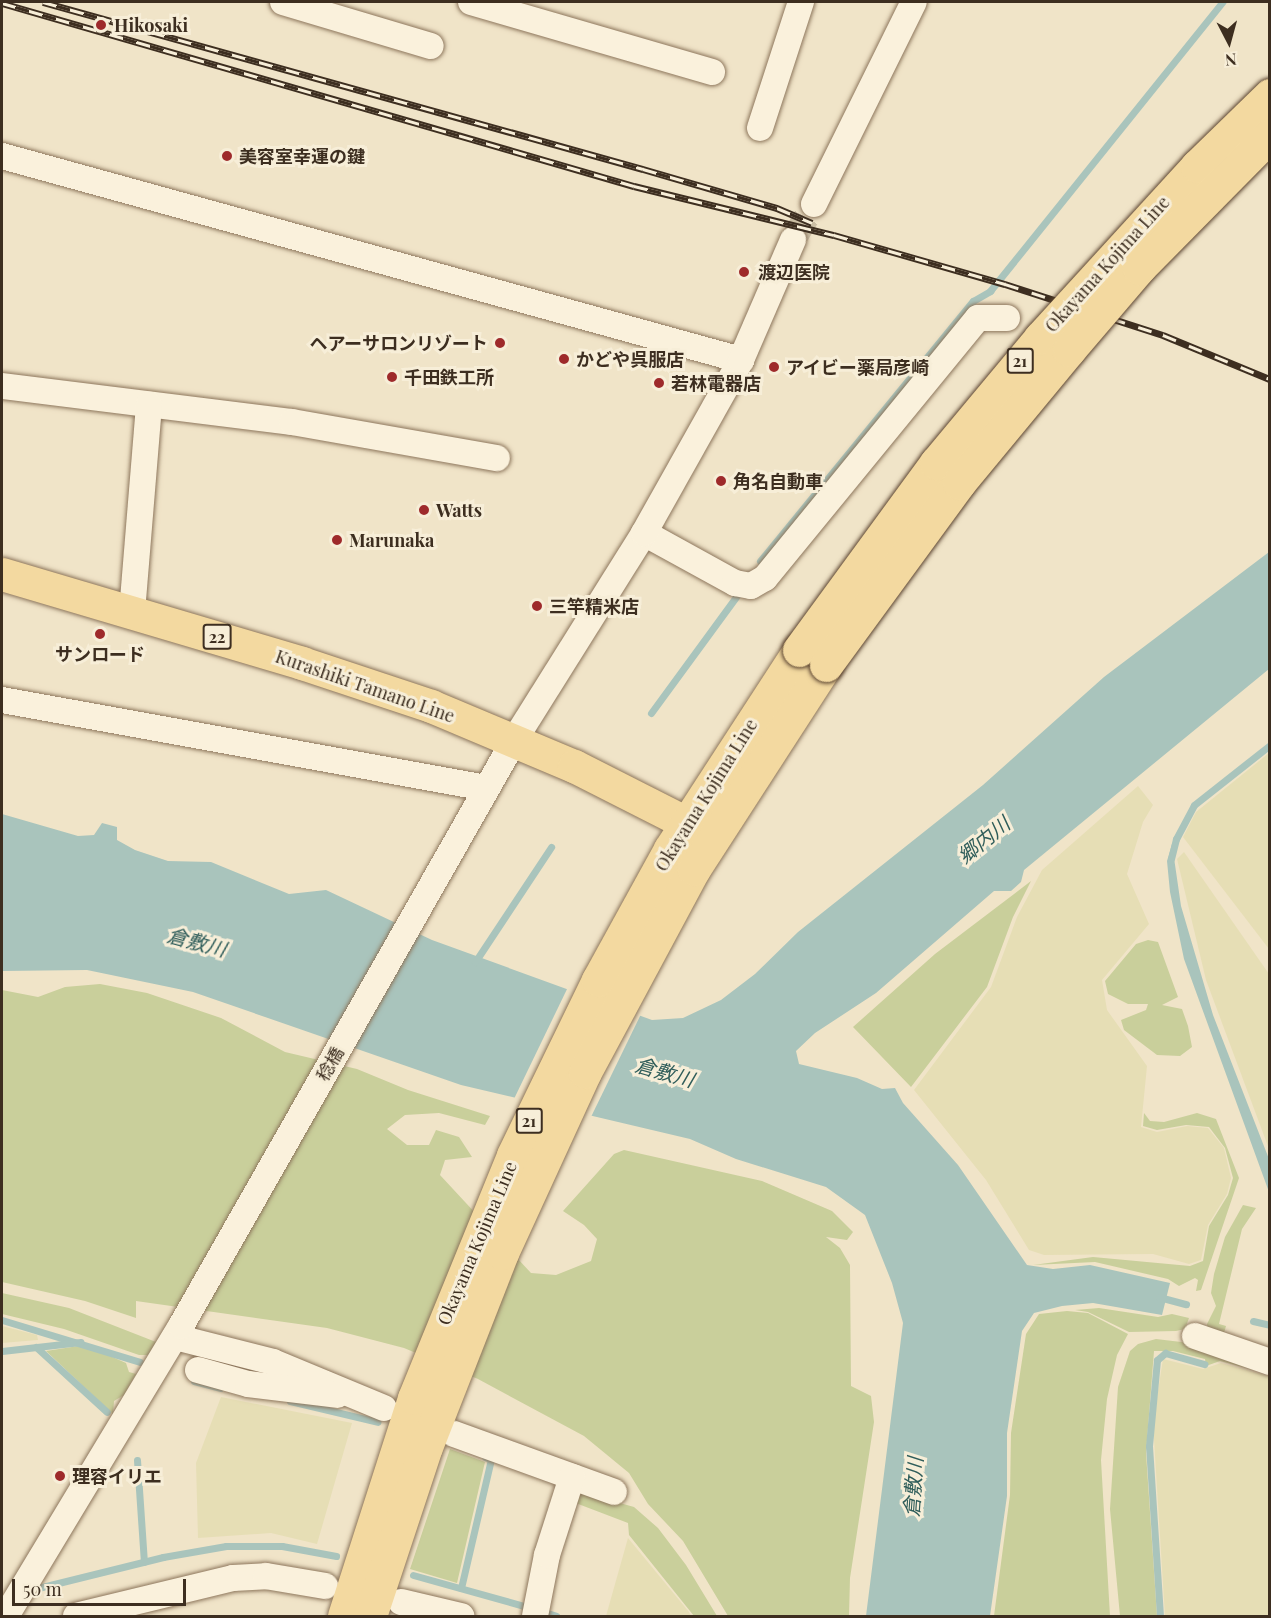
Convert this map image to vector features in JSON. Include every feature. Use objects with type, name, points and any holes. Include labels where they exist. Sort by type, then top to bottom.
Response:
[{"type":"main road","name":"Okayama Kojima Line","points":[[344,1617],[423,1412],[502,1253],[681,862],[700,830],[936,463],[1040,338],[1197,166],[1269,95]]},
{"type":"main road","name":"Okayama Kojima Line","points":[[812,657],[1139,268],[1269,135]]},
{"type":"main road","name":"Kurashiki Tamano Line","points":[[2,574],[132,612],[409,699],[515,739],[700,830]]},
{"type":"main road","name":"Okayama Kojima Line","points":[[370,1617],[423,1412]]},
{"type":"street","points":[[283,2],[328,8],[431,46]]},
{"type":"street","points":[[471,2],[712,72]]},
{"type":"street","points":[[760,128],[801,2]]},
{"type":"street","points":[[814,204],[914,2]]},
{"type":"street","points":[[2,156],[741,360]]},
{"type":"street","name":"稔橋","points":[[6,1617],[178,1332],[515,739],[644,533],[741,360],[793,240]]},
{"type":"street","points":[[644,533],[735,583],[751,586],[765,578],[978,318],[1007,318]]},
{"type":"street","points":[[2,386],[292,422],[497,458]]},
{"type":"street","points":[[132,612],[149,405]]},
{"type":"street","points":[[2,700],[483,795]]},
{"type":"street","points":[[178,1332],[314,1377],[349,1395]]},
{"type":"street","points":[[1194,1336],[1269,1362]]},
{"type":"street","points":[[198,1370],[249,1384],[349,1395],[423,1412],[572,1478],[614,1492]]},
{"type":"street","points":[[536,1612],[547,1555],[572,1478]]},
{"type":"street","points":[[76,1617],[233,1578],[266,1576],[325,1586]]},
{"type":"street","points":[[401,1602],[461,1617]]},
{"type":"shaded area","points":[[1269,753],[1269,949],[1183,837],[1196,812]]},
{"type":"shaded area","points":[[1138,786],[1153,805],[1143,822],[1127,874],[1149,924],[1102,980],[1107,1010],[1147,1066],[1141,1127],[1157,1132],[1187,1126],[1208,1128],[1224,1148],[1231,1178],[1227,1194],[1208,1225],[1201,1260],[1189,1264],[1153,1254],[1044,1255],[1029,1250],[986,1180],[914,1090],[991,987],[1017,917],[1042,870]]},
{"type":"shaded area","points":[[1184,852],[1269,974],[1269,1149],[1206,980],[1177,859]]},
{"type":"shaded area","points":[[2,1326],[37,1335],[38,1340],[2,1343]]},
{"type":"shaded area","points":[[1163,1359],[1203,1369],[1221,1363],[1269,1376],[1269,1616],[1165,1616],[1153,1423]]},
{"type":"shaded area","points":[[221,1397],[352,1423],[317,1544],[271,1533],[198,1538],[196,1463]]},
{"type":"shaded area","points":[[628,1538],[689,1612],[691,1616],[606,1616]]},
{"type":"green space","points":[[1031,881],[1013,917],[987,987],[911,1087],[853,1027],[935,954]]},
{"type":"green space","points":[[1148,940],[1158,942],[1178,997],[1162,1005],[1182,1009],[1188,1026],[1192,1047],[1180,1056],[1157,1055],[1124,1030],[1121,1020],[1146,1010],[1148,1004],[1128,1004],[1108,994],[1105,981],[1136,944]]},
{"type":"green space","points":[[100,984],[147,993],[221,1018],[285,1052],[357,1069],[408,1090],[490,1116],[485,1125],[439,1113],[405,1115],[387,1129],[407,1145],[429,1145],[436,1130],[459,1137],[472,1157],[445,1160],[440,1175],[531,1273],[556,1275],[591,1261],[597,1239],[584,1225],[563,1211],[614,1154],[624,1150],[762,1181],[832,1211],[853,1232],[847,1240],[826,1237],[840,1248],[850,1265],[851,1386],[871,1396],[874,1422],[850,1578],[849,1616],[728,1616],[683,1541],[648,1504],[629,1473],[584,1436],[478,1379],[404,1348],[327,1328],[136,1301],[136,1318],[85,1301],[2,1282],[2,990],[38,997],[65,987]]},
{"type":"green space","points":[[1144,1113],[1150,1121],[1164,1122],[1197,1113],[1216,1119],[1239,1178],[1201,1290],[1196,1291],[1198,1280],[1195,1278],[1179,1286],[1168,1279],[1095,1262],[1033,1265],[1093,1257],[1190,1266],[1203,1261],[1209,1226],[1228,1195],[1233,1178],[1225,1148],[1209,1127],[1186,1125],[1157,1130],[1143,1126]]},
{"type":"green space","points":[[1243,1205],[1256,1208],[1242,1229],[1219,1324],[1226,1326],[1224,1333],[1207,1334],[1207,1324],[1216,1306],[1211,1293],[1214,1274],[1225,1237]]},
{"type":"green space","points":[[2,1293],[69,1308],[156,1342],[148,1355],[139,1355],[64,1329],[2,1314]]},
{"type":"green space","points":[[1099,1308],[1158,1317],[1172,1314],[1189,1318],[1185,1329],[1129,1332],[1088,1312],[1075,1310]]},
{"type":"green space","points":[[1067,1311],[1088,1313],[1128,1334],[1117,1355],[1107,1399],[1101,1460],[1110,1616],[994,1616],[1010,1495],[1011,1433],[1026,1334],[1039,1314]]},
{"type":"green space","points":[[1156,1339],[1198,1344],[1269,1374],[1220,1361],[1206,1366],[1205,1359],[1173,1351],[1154,1351],[1146,1453],[1157,1616],[1120,1616],[1110,1509],[1118,1387],[1130,1351],[1138,1344]]},
{"type":"green space","points":[[85,1345],[126,1363],[129,1372],[136,1374],[124,1395],[114,1401],[113,1414],[46,1351]]},
{"type":"green space","points":[[450,1449],[485,1462],[457,1583],[410,1569]]},
{"type":"green space","points":[[581,1492],[634,1507],[658,1528],[686,1565],[717,1616],[694,1616],[629,1535],[628,1523],[573,1502]]},
{"type":"water","points":[[1269,552],[1269,669],[1024,870],[1021,882],[1011,891],[994,891],[876,993],[815,1033],[796,1051],[799,1064],[857,1078],[882,1089],[895,1088],[903,1103],[958,1165],[1027,1265],[1053,1269],[1090,1265],[1170,1283],[1162,1315],[1093,1303],[1062,1306],[1034,1313],[1022,1331],[1007,1433],[1007,1496],[990,1616],[866,1616],[903,1323],[892,1283],[865,1215],[826,1187],[736,1159],[690,1139],[461,1085],[193,992],[87,970],[2,971],[2,814],[78,836],[94,835],[102,823],[117,827],[117,840],[135,850],[168,861],[211,862],[289,894],[326,890],[432,940],[652,1020],[683,1018],[721,1000],[755,974],[798,932],[983,785],[1104,677]]},
{"type":"water","points":[[1172,844],[1181,906],[1213,1015],[1269,1159],[1269,1192],[1184,959],[1170,892],[1167,861]]},
{"type":"pier","points":[[569,985],[642,1012],[590,1119],[513,1101]]},
{"type":"waterway","points":[[760,561],[973,301],[990,291],[1222,2]]},
{"type":"waterway","points":[[651,713],[738,594]]},
{"type":"waterway","points":[[1171,859],[1176,839],[1194,805],[1270,745]]},
{"type":"waterway","points":[[475,962],[551,847]]},
{"type":"waterway","points":[[1159,1297],[1186,1304]]},
{"type":"waterway","points":[[2,1320],[140,1362]]},
{"type":"waterway","points":[[1253,1321],[1270,1325]]},
{"type":"waterway","points":[[2,1351],[80,1342]]},
{"type":"waterway","points":[[36,1347],[107,1412]]},
{"type":"waterway","points":[[1160,1616],[1149,1446],[1157,1360],[1165,1353],[1204,1364]]},
{"type":"waterway","points":[[194,1381],[220,1388]]},
{"type":"waterway","points":[[290,1401],[378,1422]]},
{"type":"waterway","points":[[461,1588],[491,1459],[485,1457]]},
{"type":"waterway","points":[[137,1460],[144,1562]]},
{"type":"waterway","points":[[38,1588],[163,1557],[226,1546],[282,1546],[336,1556]]},
{"type":"waterway","points":[[413,1575],[531,1608]]},
{"type":"waterway","points":[[541,1611],[556,1616]]},
{"type":"tunnel","points":[[793,240],[814,204]]},
{"type":"railway","points":[[43,2],[643,169],[777,208],[812,223]]},
{"type":"railway","points":[[2,3],[634,186],[834,235],[1005,284],[1163,335],[1270,379]]},
{"type":"place","name":"Hikosaki","points":[[101,25]]},
{"type":"place","name":"美容室幸運の鍵","points":[[227,156]]},
{"type":"place","name":"渡辺医院","points":[[744,272]]},
{"type":"place","name":"ヘアーサロンリゾート","points":[[500,343]]},
{"type":"place","name":"かどや呉服店","points":[[564,359]]},
{"type":"place","name":"アイビー薬局彦崎","points":[[774,367]]},
{"type":"place","name":"千田鉄工所","points":[[392,377]]},
{"type":"place","name":"若林電器店","points":[[659,383]]},
{"type":"place","name":"角名自動車","points":[[721,481]]},
{"type":"place","name":"Watts","points":[[424,510]]},
{"type":"place","name":"Marunaka","points":[[337,540]]},
{"type":"place","name":"三竿精米店","points":[[537,606]]},
{"type":"place","name":"サンロード","points":[[100,634]]},
{"type":"place","name":"理容イリエ","points":[[60,1476]]},
{"type":"water label","name":"郷内川","points":[[983,839]]},
{"type":"water label","name":"倉敷川","points":[[197,941]]},
{"type":"water label","name":"倉敷川","points":[[665,1071]]},
{"type":"water label","name":"倉敷川","points":[[912,1487]]}]
